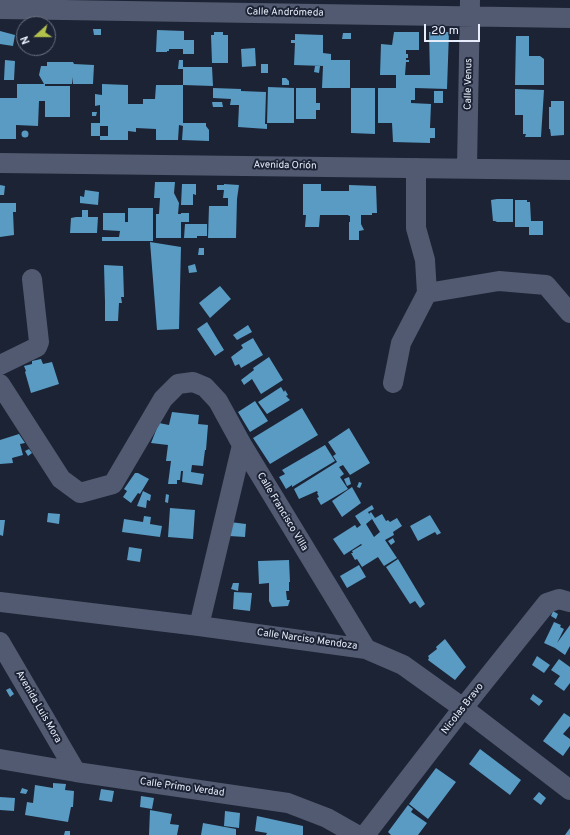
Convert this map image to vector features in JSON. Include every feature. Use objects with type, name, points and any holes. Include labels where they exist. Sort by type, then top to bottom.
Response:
[{"type":"street","name":"Calle Andrómeda","points":[[0,9],[470,8],[570,18]]},
{"type":"street","name":"Calle Venus","points":[[467,168],[470,8]]},
{"type":"street","name":"Avenida Orión","points":[[0,163],[570,170]]},
{"type":"street","points":[[393,383],[401,343],[427,293],[425,260],[416,228],[416,168]]},
{"type":"street","points":[[0,365],[36,347],[39,342],[32,280]]},
{"type":"street","points":[[427,293],[499,282],[546,285],[570,313]]},
{"type":"street","name":"Calle Francisco Villa","points":[[0,384],[61,479],[80,493],[113,484],[163,399],[178,384],[193,382],[205,388],[218,401],[242,445],[366,648]]},
{"type":"street","points":[[199,626],[242,445]]},
{"type":"street","name":"Nicolas Bravo","points":[[365,835],[463,708],[548,603],[559,599],[570,602]]},
{"type":"street","name":"Calle Narciso Mendoza","points":[[0,602],[366,648],[403,665],[463,708],[570,790]]},
{"type":"street","name":"Avenida Luis Mora","points":[[0,642],[76,772]]},
{"type":"street","name":"Calle Primo Verdad","points":[[0,759],[76,772],[288,803],[327,818],[357,835]]},
{"type":"building","points":[[93,29],[101,29],[101,35],[94,35]]},
{"type":"building","points":[[157,30],[184,31],[184,40],[194,40],[194,54],[183,54],[183,49],[169,49],[167,52],[156,52]]},
{"type":"building","points":[[0,31],[15,35],[13,46],[0,44]]},
{"type":"building","points":[[214,32],[223,32],[223,35],[228,35],[228,63],[212,63],[211,35],[214,35]]},
{"type":"building","points":[[394,32],[419,32],[419,50],[406,50],[408,58],[406,58],[406,60],[409,60],[409,62],[406,62],[405,75],[430,75],[429,32],[449,32],[447,89],[415,88],[415,100],[411,100],[411,103],[431,104],[430,128],[435,128],[435,138],[430,138],[430,143],[393,142],[392,123],[378,123],[378,88],[396,88],[396,75],[380,75],[381,44],[392,45]]},
{"type":"building","points":[[343,33],[351,33],[351,39],[342,39]]},
{"type":"building","points":[[295,34],[323,35],[323,53],[331,54],[331,60],[350,60],[350,88],[322,88],[323,66],[294,65],[295,43],[291,43],[291,40],[295,40]]},
{"type":"building","points":[[516,36],[529,36],[529,56],[540,56],[544,59],[544,85],[515,85]]},
{"type":"building","points":[[255,48],[256,66],[242,67],[241,49]]},
{"type":"building","points":[[5,60],[15,61],[14,80],[4,80]]},
{"type":"building","points":[[179,60],[183,60],[183,67],[212,67],[213,86],[183,85],[183,69],[178,69]]},
{"type":"building","points":[[47,62],[73,62],[74,64],[94,65],[93,84],[73,84],[73,77],[72,84],[45,84],[45,86],[70,86],[70,117],[45,117],[45,101],[39,101],[38,126],[16,125],[16,139],[0,139],[0,98],[17,98],[17,84],[44,84],[39,75],[41,66],[47,66]]},
{"type":"building","points":[[261,64],[268,64],[268,73],[261,73]]},
{"type":"building","points":[[315,66],[320,66],[319,73],[314,72]]},
{"type":"building","points":[[282,78],[286,78],[289,81],[289,85],[282,85]]},
{"type":"building","points":[[102,84],[128,85],[128,104],[143,104],[143,99],[155,99],[156,85],[183,85],[183,123],[206,123],[209,130],[209,141],[182,140],[183,126],[179,125],[178,140],[156,140],[156,129],[136,128],[136,132],[128,131],[128,140],[100,140],[100,136],[91,136],[91,123],[100,123],[100,105],[95,106],[95,94],[102,95]],"holes":[[[100,126],[108,126],[108,136],[100,136]]]},
{"type":"building","points":[[268,87],[294,88],[294,123],[267,123]]},
{"type":"building","points":[[213,88],[266,92],[265,124],[267,124],[267,129],[238,127],[239,105],[230,105],[231,99],[213,98]]},
{"type":"building","points":[[296,88],[316,88],[316,103],[320,103],[320,110],[316,110],[316,119],[296,119]]},
{"type":"building","points":[[351,88],[375,88],[375,134],[351,133]]},
{"type":"building","points":[[515,89],[544,90],[541,137],[525,137],[526,134],[523,134],[523,115],[515,115]]},
{"type":"building","points":[[434,91],[443,91],[443,103],[434,103]]},
{"type":"building","points":[[551,101],[564,101],[564,135],[551,136],[549,129],[549,107],[551,107]]},
{"type":"building","points":[[212,102],[222,102],[223,107],[213,107]]},
{"type":"building","points":[[92,112],[97,112],[96,116],[92,116]]},
{"type":"building","points":[[25,131],[28,134],[25,137],[22,134]]},
{"type":"building","points":[[155,182],[175,182],[174,193],[179,203],[178,214],[189,213],[189,222],[181,222],[181,238],[156,238],[156,214],[159,214],[160,198],[154,198]]},
{"type":"building","points":[[182,184],[196,184],[196,195],[193,194],[193,205],[181,205]]},
{"type":"building","points":[[303,184],[321,184],[321,191],[349,191],[349,185],[376,186],[377,213],[372,213],[372,215],[361,215],[361,224],[364,230],[359,231],[359,240],[349,240],[349,215],[320,215],[319,227],[305,227],[306,215],[303,215]]},
{"type":"building","points":[[0,185],[5,186],[4,195],[0,195]]},
{"type":"building","points":[[217,185],[239,185],[237,199],[236,238],[208,238],[209,206],[228,206],[228,198],[223,198],[224,190],[217,190]]},
{"type":"building","points":[[85,190],[99,192],[98,205],[80,203],[80,196],[84,197]]},
{"type":"building","points":[[513,199],[513,222],[493,221],[491,200]]},
{"type":"building","points":[[515,200],[527,200],[527,202],[530,202],[531,221],[543,221],[543,235],[529,235],[529,227],[515,227]]},
{"type":"building","points":[[0,203],[16,203],[16,212],[13,212],[14,235],[0,237]]},
{"type":"building","points":[[128,208],[153,208],[153,241],[102,241],[102,237],[119,237],[120,231],[103,230],[103,213],[125,213],[125,222],[128,222]]},
{"type":"building","points":[[82,210],[88,210],[88,217],[98,217],[97,233],[70,233],[71,218],[82,217]]},
{"type":"building","points":[[185,224],[207,224],[207,236],[184,238]]},
{"type":"building","points":[[150,242],[181,247],[179,329],[157,330]]},
{"type":"building","points":[[199,248],[204,248],[204,255],[198,255]]},
{"type":"building","points":[[195,264],[197,272],[189,273],[188,266]]},
{"type":"building","points":[[104,265],[123,266],[124,297],[121,297],[122,303],[119,303],[118,321],[105,321]]},
{"type":"building","points":[[220,286],[231,299],[210,318],[199,303]]},
{"type":"building","points":[[207,322],[224,350],[215,356],[197,329]]},
{"type":"building","points":[[248,325],[252,332],[237,340],[233,335]]},
{"type":"building","points":[[253,338],[263,355],[241,368],[239,364],[235,366],[231,357],[243,348],[241,345]]},
{"type":"building","points":[[269,357],[283,380],[261,394],[252,379],[244,385],[241,380],[254,370],[253,368]]},
{"type":"building","points":[[41,359],[43,364],[52,362],[59,384],[31,393],[24,366],[32,364],[32,361]]},
{"type":"building","points":[[281,387],[284,392],[285,390],[288,395],[286,396],[290,400],[267,414],[258,402]]},
{"type":"building","points":[[255,401],[268,421],[250,432],[238,412]]},
{"type":"building","points":[[302,408],[318,435],[270,464],[253,438]]},
{"type":"building","points":[[172,412],[199,415],[198,424],[208,425],[203,466],[192,465],[191,472],[204,474],[202,485],[182,482],[183,471],[181,471],[180,480],[177,480],[177,484],[168,484],[171,461],[166,461],[168,445],[151,443],[159,423],[169,425]]},
{"type":"building","points":[[349,428],[370,463],[350,475],[343,465],[339,467],[344,474],[340,477],[348,489],[321,505],[317,498],[319,497],[317,491],[299,499],[294,489],[337,462],[333,456],[336,454],[328,442]]},
{"type":"building","points":[[19,434],[25,443],[20,444],[23,455],[12,458],[13,463],[0,464],[0,440]]},
{"type":"building","points":[[325,445],[335,461],[292,487],[292,485],[286,489],[279,477],[285,474],[282,470]]},
{"type":"building","points":[[29,449],[32,453],[28,456],[25,451]]},
{"type":"building","points":[[135,473],[149,479],[140,494],[138,493],[131,503],[123,497],[127,491],[124,489]]},
{"type":"building","points":[[349,477],[351,484],[347,486],[344,479]]},
{"type":"building","points":[[359,482],[362,483],[360,488],[357,487]]},
{"type":"building","points":[[352,487],[361,503],[342,517],[332,501]]},
{"type":"building","points":[[143,491],[151,495],[150,501],[147,500],[146,508],[137,506]]},
{"type":"building","points":[[166,494],[169,495],[168,503],[165,502]]},
{"type":"building","points":[[372,505],[374,509],[368,512],[369,514],[371,512],[375,518],[382,514],[386,521],[388,520],[390,522],[397,518],[402,526],[393,532],[394,535],[385,540],[397,558],[384,566],[378,557],[362,567],[351,553],[362,545],[361,544],[344,555],[333,539],[355,525],[357,528],[361,525],[355,516]],"holes":[[[372,519],[380,532],[374,537],[366,524]]]},
{"type":"building","points":[[170,508],[195,510],[193,539],[168,537]]},
{"type":"building","points":[[48,513],[60,514],[59,524],[47,522]]},
{"type":"building","points":[[430,515],[441,533],[437,535],[435,532],[418,541],[410,526]]},
{"type":"building","points":[[144,516],[151,517],[150,524],[162,526],[160,537],[122,532],[124,519],[143,522]]},
{"type":"building","points":[[0,520],[5,520],[3,536],[0,535]]},
{"type":"building","points":[[230,522],[246,524],[245,537],[229,536]]},
{"type":"building","points":[[393,538],[395,542],[391,545],[388,541]]},
{"type":"building","points":[[129,547],[142,549],[140,562],[127,560]]},
{"type":"building","points":[[398,559],[425,604],[420,608],[415,601],[410,604],[386,567]]},
{"type":"building","points":[[289,560],[290,582],[289,591],[286,591],[287,600],[290,600],[288,606],[272,607],[269,601],[269,583],[259,584],[258,561]]},
{"type":"building","points":[[359,565],[366,577],[347,588],[340,576]]},
{"type":"building","points":[[233,583],[239,583],[238,591],[231,589]]},
{"type":"building","points":[[234,592],[252,593],[250,611],[233,609]]},
{"type":"building","points":[[553,611],[558,614],[556,619],[551,616]]},
{"type":"building","points":[[554,622],[561,625],[560,627],[564,629],[557,643],[570,625],[570,646],[565,655],[544,643]]},
{"type":"building","points":[[445,639],[466,667],[455,680],[428,660],[428,656],[437,649],[436,647]]},
{"type":"building","points":[[537,656],[550,665],[544,673],[532,665]]},
{"type":"building","points":[[559,659],[570,667],[570,683],[564,691],[554,684],[560,676],[551,670]]},
{"type":"building","points":[[10,688],[14,694],[10,697],[6,690]]},
{"type":"building","points":[[533,694],[543,701],[539,706],[530,699]]},
{"type":"building","points":[[564,713],[570,717],[570,726],[563,734],[570,739],[570,746],[563,756],[543,741]]},
{"type":"building","points":[[480,749],[521,780],[510,795],[469,764]]},
{"type":"building","points":[[436,768],[456,782],[428,819],[409,804]]},
{"type":"building","points":[[53,783],[66,784],[65,790],[74,791],[73,807],[71,807],[68,822],[25,815],[27,802],[33,803],[35,785],[53,788]]},
{"type":"building","points":[[22,788],[28,790],[26,794],[20,793]]},
{"type":"building","points":[[101,789],[114,791],[112,802],[99,800]]},
{"type":"building","points":[[539,792],[546,798],[541,805],[533,799]]},
{"type":"building","points":[[141,796],[154,798],[152,809],[140,807]]},
{"type":"building","points":[[0,797],[15,798],[14,811],[0,810]]},
{"type":"building","points":[[408,805],[413,809],[411,812],[427,823],[418,835],[391,835],[388,832]]},
{"type":"building","points":[[150,810],[172,814],[170,824],[179,825],[177,835],[149,835]]},
{"type":"building","points":[[225,811],[240,813],[239,828],[224,826]]},
{"type":"building","points":[[257,816],[303,826],[303,835],[266,835],[267,833],[255,831]]},
{"type":"building","points":[[203,823],[236,829],[236,835],[201,835]]},
{"type":"building","points":[[570,828],[570,835],[565,835]]},
{"type":"building","points":[[65,831],[70,831],[70,835],[64,835]]}]
